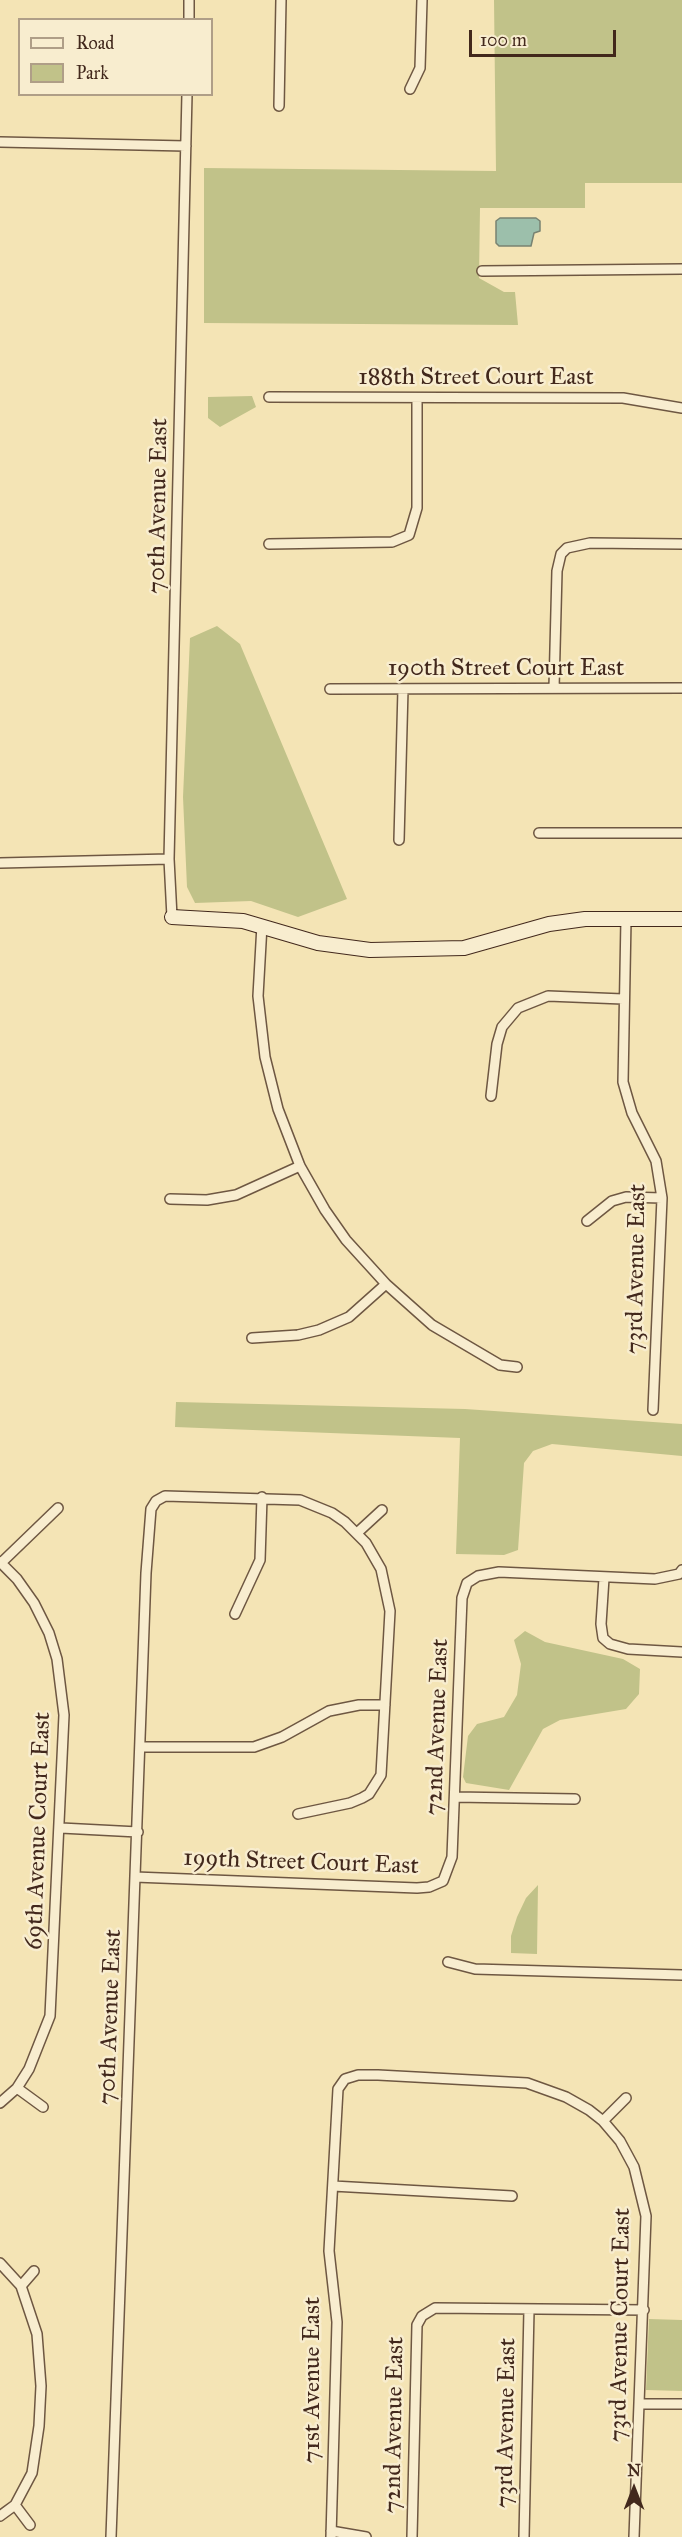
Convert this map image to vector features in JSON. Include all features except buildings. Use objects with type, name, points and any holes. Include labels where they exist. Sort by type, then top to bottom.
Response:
[{"type":"street","points":[[189,0],[189,18]]},
{"type":"street","points":[[279,106],[281,0]]},
{"type":"street","points":[[410,89],[420,68],[422,0]]},
{"type":"street","name":"70th Avenue East","points":[[172,917],[169,859],[187,96]]},
{"type":"street","points":[[0,142],[186,146]]},
{"type":"street","points":[[482,271],[682,269]]},
{"type":"street","name":"188th Street Court East","points":[[270,397],[622,398],[682,408]]},
{"type":"street","points":[[270,544],[392,542],[405,538],[412,531],[416,518],[417,399]]},
{"type":"street","points":[[554,688],[557,571],[561,554],[567,548],[590,543],[682,544]]},
{"type":"street","name":"190th Street Court East","points":[[330,689],[682,688]]},
{"type":"street","points":[[399,840],[403,689]]},
{"type":"street","points":[[539,832],[682,833]]},
{"type":"street","points":[[0,863],[169,859]]},
{"type":"street","points":[[172,917],[243,921],[318,943],[345,948],[443,950],[478,945],[549,924],[585,919],[682,920]]},
{"type":"street","name":"73rd Avenue East","points":[[626,919],[622,1082],[632,1113],[656,1161],[662,1198],[653,1410]]},
{"type":"street","points":[[262,925],[258,996],[265,1057],[278,1109],[300,1166],[325,1210],[346,1240],[386,1284],[432,1325],[500,1365],[517,1367]]},
{"type":"street","points":[[491,1096],[502,1027],[518,1008],[549,996],[623,999]]},
{"type":"street","points":[[170,1199],[207,1200],[236,1196],[300,1166]]},
{"type":"street","points":[[587,1221],[601,1207],[612,1201],[626,1197],[662,1198]]},
{"type":"street","points":[[252,1338],[298,1335],[328,1327],[349,1317],[386,1284]]},
{"type":"street","name":"70th Avenue East","points":[[111,2537],[150,1516],[156,1501],[165,1496],[262,1497]]},
{"type":"street","points":[[235,1614],[260,1560],[262,1497],[300,1500],[332,1513],[357,1533],[376,1560],[388,1594],[381,1775],[369,1794],[350,1803],[298,1814]]},
{"type":"street","points":[[0,1563],[32,1536],[58,1508]]},
{"type":"street","points":[[357,1533],[382,1510]]},
{"type":"street","name":"69th Avenue Court East","points":[[0,1563],[17,1579],[34,1603],[49,1633],[57,1659],[64,1715],[61,1828],[50,2016],[37,2055],[17,2088],[0,2103]]},
{"type":"street","points":[[682,1570],[679,1574],[655,1579],[604,1578],[601,1632],[603,1638],[610,1644],[628,1649],[682,1652]]},
{"type":"street","name":"72nd Avenue East","points":[[440,1882],[447,1876],[452,1857],[462,1598],[467,1583],[478,1576],[499,1572],[604,1578]]},
{"type":"street","points":[[141,1747],[254,1746],[282,1737],[329,1711],[359,1705],[385,1705]]},
{"type":"street","points":[[455,1797],[574,1798]]},
{"type":"street","points":[[61,1828],[138,1832]]},
{"type":"street","name":"199th Street Court East","points":[[135,1877],[417,1888],[429,1887],[440,1882]]},
{"type":"street","points":[[448,1962],[474,1970],[682,1975]]},
{"type":"street","name":"73rd Avenue Court East","points":[[341,2082],[358,2075],[514,2081],[566,2097],[603,2121],[620,2141],[634,2167],[646,2216],[634,2537]]},
{"type":"street","name":"71st Avenue East","points":[[331,2534],[337,2322],[330,2268],[338,2089],[341,2082]]},
{"type":"street","points":[[17,2088],[43,2107]]},
{"type":"street","points":[[603,2121],[626,2098]]},
{"type":"street","points":[[333,2186],[512,2196]]},
{"type":"street","points":[[0,2263],[21,2286],[37,2334],[41,2386],[35,2456],[27,2483],[15,2505],[0,2516]]},
{"type":"street","points":[[21,2286],[34,2271]]},
{"type":"street","name":"72nd Avenue East","points":[[412,2537],[417,2325],[422,2316],[435,2307],[529,2310]]},
{"type":"street","points":[[529,2310],[644,2310]]},
{"type":"street","name":"73rd Avenue East","points":[[524,2537],[529,2310]]},
{"type":"street","points":[[640,2404],[682,2404]]},
{"type":"street","points":[[15,2505],[30,2525]]},
{"type":"street","points":[[331,2534],[366,2537]]},
{"type":"green space","points":[[494,0],[682,0],[682,183],[585,183],[585,208],[480,208],[479,278],[504,292],[515,292],[518,325],[204,323],[204,168],[496,171]]},
{"type":"green space","points":[[252,396],[256,407],[220,427],[208,418],[208,397]]},
{"type":"green space","points":[[217,626],[240,644],[347,899],[298,917],[251,901],[195,903],[187,887],[183,797],[190,638]]},
{"type":"green space","points":[[176,1402],[465,1409],[682,1424],[682,1456],[552,1444],[533,1451],[524,1463],[518,1550],[504,1555],[456,1554],[460,1438],[175,1427]]},
{"type":"green space","points":[[525,1631],[545,1642],[623,1659],[640,1669],[639,1694],[626,1709],[560,1720],[543,1729],[509,1790],[466,1783],[463,1777],[468,1736],[477,1724],[504,1717],[517,1695],[521,1664],[514,1640]]},
{"type":"green space","points":[[538,1885],[537,1954],[511,1953],[511,1936],[517,1917],[526,1898]]},
{"type":"green space","points":[[649,2319],[682,2320],[682,2391],[646,2390]]},
{"type":"shaded area","points":[[500,218],[536,218],[540,221],[540,231],[534,233],[531,246],[499,246],[496,243],[496,221]]}]
